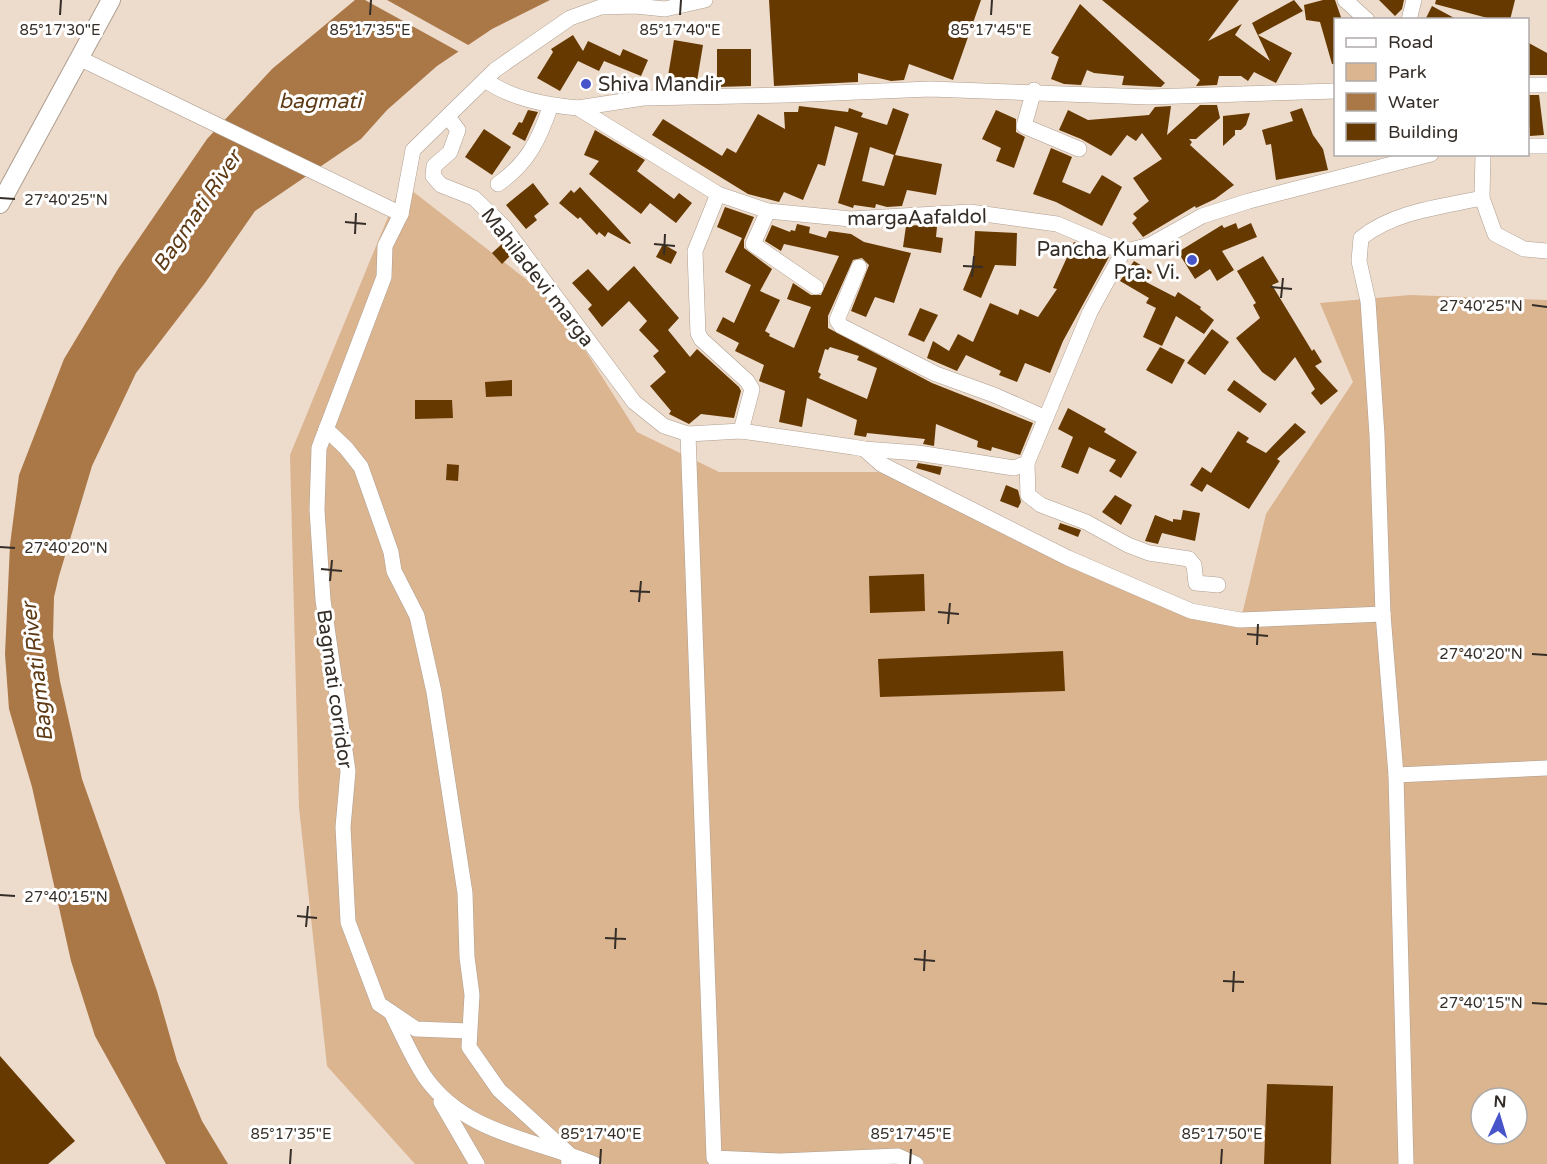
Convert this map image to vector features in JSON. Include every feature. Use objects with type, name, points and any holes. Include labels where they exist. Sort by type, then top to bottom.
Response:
[{"type":"main road","points":[[0,204],[111,0]]},
{"type":"street","name":"Bagmati corridor","points":[[469,1031],[416,1029],[379,1004],[348,922],[343,827],[348,771],[323,600],[317,510],[319,448],[384,278],[385,246],[401,214],[413,150],[490,75],[570,18],[601,7],[635,6],[664,9],[705,0]]},
{"type":"street","points":[[1345,0],[1366,18]]},
{"type":"street","points":[[1410,18],[1414,0]]},
{"type":"street","points":[[79,58],[120,80],[401,214]]},
{"type":"street","name":"margaAafaldol","points":[[490,75],[500,91],[551,105],[578,108],[718,194],[768,211],[850,219],[970,212],[1057,224],[1123,252]]},
{"type":"street","points":[[1529,85],[1547,85]]},
{"type":"street","points":[[578,108],[643,98],[930,89],[1034,90],[1149,97],[1334,91]]},
{"type":"street","points":[[1034,90],[1024,126],[1078,149]]},
{"type":"street","points":[[498,184],[518,170],[528,155],[551,105]]},
{"type":"street","name":"Mahiladevi marga","points":[[448,117],[458,130],[450,152],[434,165],[433,176],[441,185],[474,198],[504,227],[634,402],[663,426],[688,434]]},
{"type":"street","points":[[1529,146],[1547,146]]},
{"type":"street","points":[[1218,585],[1196,583],[1194,565],[1189,559],[1149,553],[1119,541],[1086,522],[1041,504],[1028,495],[1027,463],[1090,312],[1123,252],[1150,245],[1202,216],[1249,201],[1423,156]]},
{"type":"street","points":[[1483,156],[1482,198],[1495,234],[1524,249],[1547,251]]},
{"type":"street","points":[[718,194],[695,251],[696,321],[701,339],[747,381],[752,389],[741,431]]},
{"type":"street","points":[[1406,1164],[1396,775],[1383,614],[1377,435],[1368,301],[1359,261],[1361,238],[1378,225],[1396,218],[1482,198]]},
{"type":"street","points":[[768,211],[753,244],[816,287]]},
{"type":"street","points":[[859,267],[839,311],[837,320],[841,326],[936,374],[994,395],[1046,418]]},
{"type":"street","points":[[326,429],[346,448],[361,467],[381,521],[394,572],[417,616],[434,692],[465,893],[467,957],[472,995],[469,1047],[493,1082],[569,1159]]},
{"type":"street","points":[[916,1164],[898,1156],[780,1161],[714,1158],[688,434],[741,431],[864,449],[918,453],[1014,468],[1027,463]]},
{"type":"street","points":[[864,449],[881,464],[1058,552],[1191,611],[1240,620],[1383,614]]},
{"type":"street","points":[[1396,775],[1547,768]]},
{"type":"street","points":[[389,1009],[425,1077],[477,1164]]},
{"type":"street","points":[[425,1077],[448,1103],[470,1120],[569,1159],[594,1164]]},
{"type":"green space","points":[[402,183],[554,301],[637,432],[719,472],[885,472],[1167,608],[1240,623],[1266,514],[1353,382],[1320,303],[1410,295],[1547,300],[1547,1164],[415,1164],[327,1066],[299,807],[290,455]]},
{"type":"water","name":"bagmati","points":[[355,0],[550,0],[492,29],[437,66],[387,110],[361,139],[255,211],[205,283],[136,373],[92,466],[54,597],[53,637],[60,681],[82,779],[157,991],[177,1061],[202,1121],[228,1164],[166,1164],[95,1036],[71,961],[32,787],[9,709],[5,654],[10,545],[19,475],[64,359],[118,269],[207,139],[272,69]]},
{"type":"pier","points":[[365,0],[387,0],[470,46],[461,53]]},
{"type":"building","points":[[769,0],[981,0],[953,80],[909,64],[904,80],[891,81],[858,73],[858,82],[774,86]]},
{"type":"building","points":[[1102,0],[1239,0],[1208,41],[1242,24],[1235,35],[1270,61],[1252,23],[1294,0],[1303,11],[1258,35],[1292,53],[1276,83],[1254,72],[1248,81],[1241,76],[1219,76],[1217,85],[1196,86],[1200,80]]},
{"type":"building","points":[[1323,0],[1335,0],[1341,18],[1334,18],[1334,64],[1332,64],[1320,22],[1306,20],[1304,5]]},
{"type":"building","points":[[1379,0],[1404,0],[1402,9],[1395,16]]},
{"type":"building","points":[[1436,0],[1515,0],[1510,18],[1488,18],[1435,4]]},
{"type":"building","points":[[1080,4],[1165,83],[1161,87],[1122,85],[1124,76],[1094,73],[1087,70],[1081,85],[1064,84],[1051,79],[1059,57],[1051,53]]},
{"type":"building","points":[[1432,6],[1454,18],[1426,18]]},
{"type":"building","points":[[573,35],[583,51],[588,41],[620,56],[623,49],[648,60],[641,76],[604,61],[599,71],[578,61],[560,91],[537,78],[553,52],[551,49]]},
{"type":"building","points":[[674,40],[703,45],[696,87],[667,82]]},
{"type":"building","points":[[1529,43],[1547,53],[1547,75],[1529,75]]},
{"type":"building","points":[[717,49],[751,49],[751,86],[717,87]]},
{"type":"building","points":[[1529,95],[1539,95],[1544,135],[1530,136]]},
{"type":"building","points":[[1200,105],[1217,105],[1220,118],[1196,139],[1189,139],[1192,142],[1190,145],[1234,185],[1215,199],[1196,208],[1195,206],[1143,237],[1132,223],[1137,218],[1133,214],[1149,201],[1133,178],[1162,159],[1142,133],[1136,141],[1127,135],[1111,156],[1059,130],[1068,110],[1088,120],[1149,115],[1155,107],[1171,106],[1167,135]]},
{"type":"building","points":[[799,106],[848,112],[849,108],[863,113],[861,117],[887,125],[893,108],[909,114],[895,155],[942,164],[936,195],[907,190],[902,206],[887,207],[876,204],[875,208],[854,205],[853,208],[838,203],[858,133],[835,126],[825,166],[818,164],[803,200],[784,192],[779,202],[748,194],[652,135],[663,119],[722,156],[727,148],[736,153],[758,114],[785,129],[784,112],[798,112]],"holes":[[[870,147],[894,155],[884,186],[862,181]]]},
{"type":"building","points":[[1302,108],[1313,135],[1323,149],[1328,170],[1276,180],[1271,144],[1266,145],[1262,130],[1293,121],[1290,112]]},
{"type":"building","points":[[528,110],[538,112],[525,141],[512,134],[519,122],[522,123]]},
{"type":"building","points":[[996,110],[1016,119],[1016,132],[1025,137],[1014,168],[996,161],[1001,148],[982,139]]},
{"type":"building","points":[[1250,113],[1246,125],[1241,130],[1235,130],[1235,135],[1223,146],[1223,116]]},
{"type":"building","points":[[484,129],[511,147],[492,175],[465,157]]},
{"type":"building","points":[[595,130],[645,160],[637,171],[674,199],[679,193],[692,203],[676,223],[650,203],[641,214],[589,174],[599,161],[584,155]]},
{"type":"building","points":[[1051,148],[1072,157],[1062,182],[1090,194],[1102,175],[1122,187],[1102,226],[1056,202],[1033,194]]},
{"type":"building","points":[[533,183],[549,204],[534,216],[537,220],[526,229],[506,205]]},
{"type":"building","points":[[580,187],[630,244],[608,232],[605,237],[599,232],[597,235],[580,217],[578,219],[559,203],[571,190],[574,193]]},
{"type":"building","points":[[725,207],[754,217],[744,240],[744,248],[772,269],[760,291],[780,300],[765,331],[770,334],[769,336],[794,348],[811,307],[787,299],[793,283],[811,295],[821,295],[839,256],[784,244],[781,251],[765,241],[772,225],[790,232],[795,231],[797,224],[810,227],[809,233],[826,238],[829,231],[851,234],[864,242],[911,253],[894,303],[875,297],[866,317],[851,311],[869,265],[862,258],[853,260],[828,316],[828,328],[932,383],[1033,423],[1020,455],[992,447],[991,451],[977,447],[978,441],[936,424],[934,446],[923,444],[925,439],[867,433],[866,437],[854,435],[857,420],[807,398],[802,427],[779,422],[785,391],[759,381],[764,365],[735,351],[739,343],[716,331],[723,317],[734,323],[751,285],[725,272],[742,238],[717,227]],"holes":[[[830,347],[859,356],[857,360],[877,368],[867,399],[819,378],[821,374],[818,372],[825,349],[828,350]]]},
{"type":"building","points":[[1236,223],[1238,229],[1251,223],[1257,237],[1222,251],[1234,270],[1217,281],[1210,269],[1195,279],[1178,252],[1222,225],[1224,228]]},
{"type":"building","points":[[906,226],[937,227],[936,237],[943,238],[941,253],[903,247]]},
{"type":"building","points":[[975,231],[1017,233],[1016,266],[995,265],[981,298],[963,290],[973,265]]},
{"type":"building","points":[[1074,242],[1090,248],[1084,259],[1095,251],[1109,257],[1063,341],[1050,373],[1025,363],[1017,382],[999,375],[1001,371],[966,355],[957,371],[927,358],[933,341],[949,351],[958,334],[973,342],[990,303],[1018,315],[1020,309],[1038,317],[1057,289],[1053,288]]},
{"type":"building","points":[[503,243],[512,254],[502,264],[492,253]]},
{"type":"building","points":[[663,244],[677,252],[671,264],[656,257]]},
{"type":"building","points":[[1263,256],[1279,282],[1272,285],[1312,351],[1314,349],[1322,362],[1315,366],[1338,391],[1321,405],[1311,393],[1315,389],[1295,357],[1275,381],[1262,372],[1236,338],[1260,318],[1253,305],[1256,303],[1237,271]]},
{"type":"building","points":[[1134,261],[1152,272],[1146,282],[1175,297],[1178,292],[1201,307],[1200,309],[1214,320],[1204,334],[1176,316],[1162,346],[1143,337],[1156,308],[1146,303],[1149,298],[1120,281]]},
{"type":"building","points":[[634,266],[679,318],[668,330],[690,357],[697,349],[739,387],[741,391],[734,418],[701,414],[689,424],[669,414],[671,411],[650,386],[666,372],[653,356],[659,351],[639,330],[647,321],[629,301],[602,327],[588,309],[592,305],[572,283],[588,269],[608,291]]},
{"type":"building","points":[[920,308],[938,315],[924,342],[908,335]]},
{"type":"building","points":[[1212,329],[1229,342],[1205,375],[1187,363]]},
{"type":"building","points":[[1160,347],[1185,360],[1172,384],[1146,370]]},
{"type":"building","points":[[512,380],[512,396],[486,397],[485,382]]},
{"type":"building","points":[[1234,380],[1267,404],[1260,413],[1227,390]]},
{"type":"building","points":[[415,400],[452,400],[453,418],[415,419]]},
{"type":"building","points":[[1068,408],[1106,429],[1104,432],[1137,452],[1121,478],[1109,471],[1116,460],[1089,447],[1078,474],[1061,467],[1073,437],[1058,429]]},
{"type":"building","points":[[1295,423],[1306,432],[1277,459],[1280,461],[1249,509],[1207,484],[1202,492],[1190,485],[1202,467],[1211,473],[1238,431],[1249,438],[1246,442],[1266,453]]},
{"type":"building","points":[[918,463],[942,467],[940,475],[916,468]]},
{"type":"building","points":[[447,464],[459,465],[458,481],[446,480]]},
{"type":"building","points":[[1006,485],[1018,490],[1021,502],[1018,508],[1000,501]]},
{"type":"building","points":[[1115,495],[1132,505],[1121,525],[1102,512]]},
{"type":"building","points":[[1183,510],[1200,513],[1195,541],[1162,533],[1158,544],[1145,541],[1155,515],[1173,522],[1173,519],[1181,520]]},
{"type":"building","points":[[1060,523],[1081,530],[1078,537],[1058,529]]},
{"type":"building","points":[[924,574],[925,611],[870,613],[869,576]]},
{"type":"building","points":[[1063,651],[1065,691],[880,697],[878,659]]},
{"type":"building","points":[[0,1056],[75,1141],[48,1164],[0,1164]]},
{"type":"building","points":[[1267,1084],[1333,1086],[1331,1164],[1264,1164]]},
{"type":"place","name":"Shiva Mandir","points":[[586,84]]},
{"type":"place","name":"Pancha Kumari Pra. Vi.","points":[[1192,260]]},
{"type":"water label","name":"Bagmati River","points":[[197,211]]},
{"type":"water label","name":"Bagmati River","points":[[37,672]]}]
